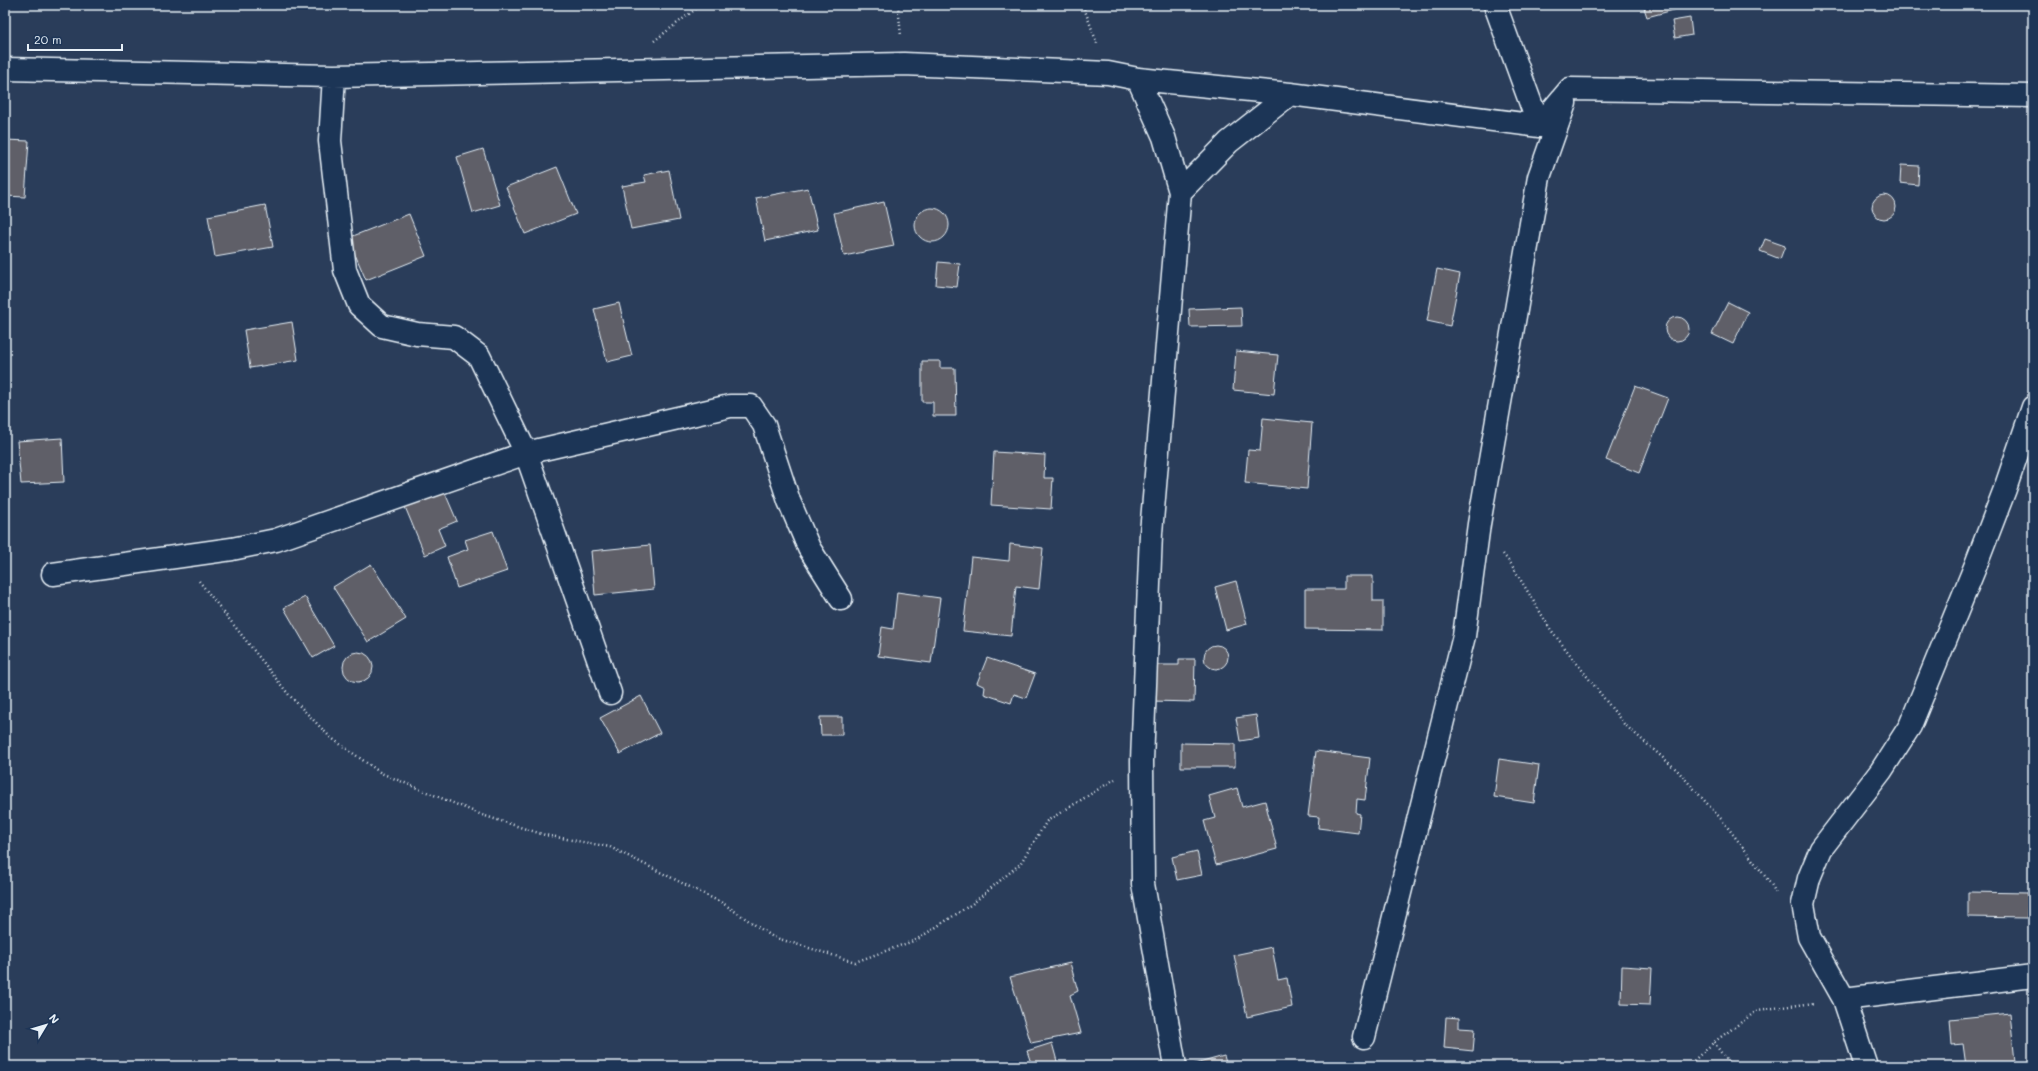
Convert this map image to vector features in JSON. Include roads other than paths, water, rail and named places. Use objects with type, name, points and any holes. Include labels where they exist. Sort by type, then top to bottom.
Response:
[{"type":"street","points":[[1495,5],[1539,126]]},
{"type":"street","points":[[5,69],[334,76],[904,64],[1108,73],[1138,79],[1290,94],[1539,126]]},
{"type":"street","points":[[334,76],[331,148],[345,270],[359,305],[382,326],[417,334],[454,337],[478,356],[526,453],[610,693]]},
{"type":"street","points":[[1138,79],[1164,136],[1180,192],[1150,534],[1142,761],[1143,884],[1175,1066]]},
{"type":"street","points":[[1539,126],[1570,89]]},
{"type":"street","points":[[1570,89],[2033,96]]},
{"type":"street","points":[[1364,1037],[1464,636],[1479,524],[1539,177],[1570,89]]},
{"type":"street","points":[[1180,192],[1229,142],[1290,94]]},
{"type":"street","points":[[53,574],[232,549],[276,540],[526,453],[730,406],[751,406],[764,425],[789,500],[810,548],[840,599]]},
{"type":"street","points":[[1866,1066],[1844,999],[1809,937],[1803,904],[1809,878],[1821,849],[1882,771],[1910,726],[1989,532],[2033,407]]},
{"type":"street","points":[[1844,999],[2033,976]]}]
